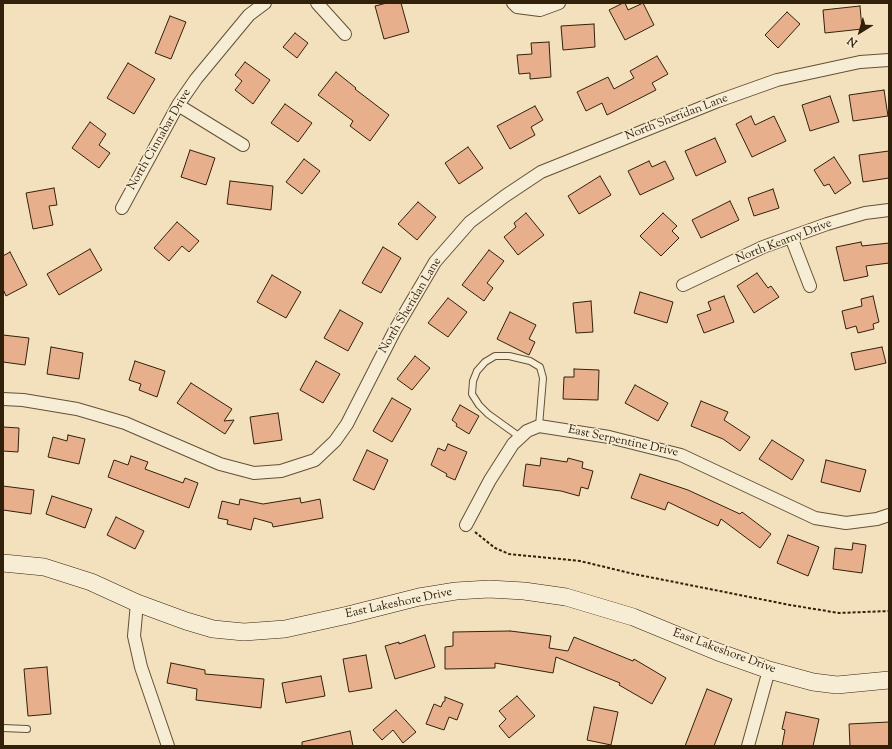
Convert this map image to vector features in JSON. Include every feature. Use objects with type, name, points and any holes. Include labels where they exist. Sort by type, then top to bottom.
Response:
[{"type":"main road","name":"East Lakeshore Drive","points":[[3,563],[44,567],[91,582],[137,603],[186,621],[213,629],[244,632],[285,629],[419,597],[488,589],[524,591],[566,597],[626,615],[718,652],[769,670],[813,682],[857,684],[889,680]]},
{"type":"street","name":"North Cinnabar Drive","points":[[122,208],[178,105],[196,78],[249,15],[265,3]]},
{"type":"street","points":[[317,3],[344,34]]},
{"type":"street","points":[[515,5],[540,10],[559,3]]},
{"type":"street","name":"North Sheridan Lane","points":[[3,399],[23,400],[77,409],[126,423],[220,464],[254,473],[281,471],[314,460],[335,441],[347,424],[395,330],[435,262],[470,222],[505,196],[541,172],[718,100],[777,80],[860,62],[889,60]]},
{"type":"street","points":[[178,105],[243,145]]},
{"type":"street","name":"North Kearny Drive","points":[[683,285],[763,247],[827,224],[865,213],[889,210]]},
{"type":"street","points":[[791,237],[810,286]]},
{"type":"street","points":[[466,525],[490,480],[513,444],[526,431],[539,426]]},
{"type":"street","name":"East Serpentine Drive","points":[[539,426],[609,437],[681,455],[815,518],[846,523],[877,519],[889,515]]},
{"type":"street","points":[[137,603],[134,636],[141,667],[168,746]]},
{"type":"street","points":[[748,746],[769,670]]},
{"type":"lane","points":[[520,437],[479,406],[472,394],[473,381],[477,371],[490,358],[495,356],[509,356],[530,361],[540,367],[543,378],[539,426]]},
{"type":"lane","points":[[3,728],[27,729]]},
{"type":"path","points":[[466,525],[495,548],[510,554],[580,560],[634,574],[790,605],[839,613],[889,611]]},
{"type":"building","points":[[387,3],[401,3],[409,32],[384,39],[375,6]]},
{"type":"building","points":[[625,3],[628,10],[643,3],[654,25],[625,40],[609,10]]},
{"type":"building","points":[[860,6],[862,29],[825,33],[823,10]]},
{"type":"building","points":[[787,12],[800,24],[778,48],[765,35]]},
{"type":"building","points":[[170,16],[186,22],[171,59],[155,53]]},
{"type":"building","points":[[594,24],[595,47],[563,50],[561,26]]},
{"type":"building","points":[[295,33],[308,43],[297,58],[283,47]]},
{"type":"building","points":[[549,42],[551,77],[530,79],[530,73],[519,74],[517,55],[532,54],[531,43]]},
{"type":"building","points":[[657,56],[668,74],[652,83],[656,90],[607,115],[602,103],[586,111],[577,92],[608,77],[614,89],[634,78],[630,71]]},
{"type":"building","points":[[245,62],[270,80],[253,104],[235,90],[242,81],[235,75]]},
{"type":"building","points":[[128,63],[155,79],[134,114],[107,98]]},
{"type":"building","points":[[336,72],[356,88],[355,89],[389,115],[370,141],[350,126],[353,121],[318,95]]},
{"type":"building","points":[[884,90],[888,116],[853,121],[849,95]]},
{"type":"building","points":[[830,96],[839,122],[810,131],[802,105]]},
{"type":"building","points":[[285,104],[312,123],[298,142],[271,123]]},
{"type":"building","points":[[535,106],[543,120],[531,127],[535,135],[510,149],[497,126]]},
{"type":"building","points":[[751,116],[755,125],[774,116],[786,141],[752,157],[736,124]]},
{"type":"building","points":[[90,122],[106,134],[99,145],[110,153],[99,168],[72,148]]},
{"type":"building","points":[[715,138],[726,162],[696,176],[685,151]]},
{"type":"building","points":[[468,147],[483,168],[459,184],[445,163]]},
{"type":"building","points":[[190,150],[215,158],[206,185],[181,177]]},
{"type":"building","points":[[889,151],[889,178],[863,182],[859,155]]},
{"type":"building","points":[[834,157],[851,183],[835,194],[829,184],[824,186],[814,170]]},
{"type":"building","points":[[304,159],[320,171],[302,194],[286,182]]},
{"type":"building","points":[[649,161],[652,167],[665,161],[674,179],[640,195],[628,171]]},
{"type":"building","points":[[600,176],[611,195],[579,214],[568,196]]},
{"type":"building","points":[[230,181],[273,186],[271,210],[227,204]]},
{"type":"building","points":[[54,188],[57,205],[49,206],[53,225],[33,229],[26,193]]},
{"type":"building","points":[[773,189],[779,208],[754,216],[748,198]]},
{"type":"building","points":[[730,201],[739,220],[701,238],[692,220]]},
{"type":"building","points":[[418,202],[436,217],[417,240],[398,224]]},
{"type":"building","points":[[526,213],[544,235],[518,255],[504,237],[516,227],[514,223]]},
{"type":"building","points":[[663,213],[677,226],[672,231],[679,238],[661,256],[640,236]]},
{"type":"building","points":[[177,222],[199,241],[189,252],[182,246],[169,261],[154,248]]},
{"type":"building","points":[[861,242],[862,246],[889,243],[889,263],[866,266],[868,276],[844,281],[836,247]]},
{"type":"building","points":[[383,247],[401,258],[381,293],[362,283]]},
{"type":"building","points":[[90,249],[102,270],[59,295],[47,274]]},
{"type":"building","points":[[489,250],[504,261],[487,283],[493,288],[484,301],[462,285]]},
{"type":"building","points":[[10,252],[27,285],[6,296],[3,289],[3,256]]},
{"type":"building","points":[[757,273],[768,288],[771,286],[779,297],[754,313],[737,286]]},
{"type":"building","points":[[272,275],[301,292],[286,318],[257,302]]},
{"type":"building","points":[[640,292],[673,302],[667,323],[634,313]]},
{"type":"building","points":[[724,296],[734,322],[704,333],[697,315],[711,310],[708,302]]},
{"type":"building","points":[[873,296],[879,322],[873,324],[874,329],[858,333],[856,326],[846,329],[842,311],[862,306],[861,299]]},
{"type":"building","points":[[448,298],[467,312],[448,337],[428,323]]},
{"type":"building","points":[[591,301],[593,332],[576,333],[573,303]]},
{"type":"building","points":[[340,310],[363,323],[348,351],[324,338]]},
{"type":"building","points":[[510,312],[536,325],[529,339],[535,342],[529,355],[497,339]]},
{"type":"building","points":[[3,335],[29,338],[25,365],[3,362]]},
{"type":"building","points":[[51,347],[83,353],[79,379],[47,374]]},
{"type":"building","points":[[882,347],[886,363],[855,370],[851,353]]},
{"type":"building","points":[[415,356],[430,368],[412,390],[397,379]]},
{"type":"building","points":[[135,361],[165,371],[157,397],[139,390],[141,384],[129,380]]},
{"type":"building","points":[[316,361],[340,374],[323,403],[300,390]]},
{"type":"building","points":[[574,369],[599,370],[598,400],[563,399],[564,377],[574,377]]},
{"type":"building","points":[[191,383],[232,409],[224,421],[234,420],[225,434],[177,403]]},
{"type":"building","points":[[635,385],[668,403],[658,421],[625,403]]},
{"type":"building","points":[[392,398],[411,409],[392,442],[373,431]]},
{"type":"building","points":[[701,401],[728,412],[724,420],[750,437],[740,451],[723,439],[691,426]]},
{"type":"building","points":[[460,405],[479,416],[469,434],[456,426],[457,424],[452,420]]},
{"type":"building","points":[[278,413],[282,440],[254,444],[250,417]]},
{"type":"building","points":[[3,427],[19,428],[18,452],[3,451]]},
{"type":"building","points":[[68,435],[85,439],[79,464],[48,457],[53,437],[67,441]]},
{"type":"building","points":[[772,440],[804,460],[792,480],[759,459]]},
{"type":"building","points":[[448,444],[467,452],[455,480],[446,476],[447,474],[431,465],[438,448],[445,451]]},
{"type":"building","points":[[367,450],[388,460],[374,490],[353,480]]},
{"type":"building","points":[[131,456],[148,462],[145,469],[183,483],[185,478],[198,483],[189,508],[108,477],[114,460],[128,465]]},
{"type":"building","points":[[541,458],[567,462],[568,458],[583,462],[582,468],[593,471],[588,489],[581,487],[579,496],[561,491],[523,486],[526,464],[540,466]]},
{"type":"building","points":[[826,460],[866,470],[860,492],[821,482]]},
{"type":"building","points":[[640,474],[688,490],[740,514],[742,512],[771,534],[760,548],[721,519],[718,526],[668,502],[665,510],[631,498]]},
{"type":"building","points":[[3,486],[34,490],[31,514],[3,510]]},
{"type":"building","points":[[52,496],[92,509],[85,528],[46,514]]},
{"type":"building","points":[[300,498],[301,503],[320,499],[323,518],[273,527],[272,523],[254,518],[251,530],[227,524],[228,520],[218,518],[222,501],[239,505],[240,499],[263,504]]},
{"type":"building","points":[[116,517],[144,531],[135,549],[107,535]]},
{"type":"building","points":[[788,535],[819,547],[808,576],[777,563]]},
{"type":"building","points":[[853,543],[866,545],[862,573],[833,569],[835,548],[852,550]]},
{"type":"building","points":[[510,631],[551,636],[549,648],[568,651],[574,637],[633,661],[634,659],[666,678],[652,704],[619,685],[620,683],[556,657],[553,673],[495,663],[495,668],[445,669],[445,647],[453,646],[453,632]]},
{"type":"building","points":[[425,635],[435,667],[395,679],[385,646],[399,642],[399,644]]},
{"type":"building","points":[[366,655],[372,688],[349,692],[343,659]]},
{"type":"building","points":[[171,663],[205,670],[205,674],[264,679],[261,708],[196,700],[197,689],[167,683]]},
{"type":"building","points":[[47,667],[51,714],[28,716],[24,669]]},
{"type":"building","points":[[321,676],[325,696],[286,703],[282,683]]},
{"type":"building","points":[[707,689],[732,699],[714,746],[685,746]]},
{"type":"building","points":[[517,696],[535,716],[509,738],[499,726],[506,719],[499,711]]},
{"type":"building","points":[[445,697],[463,704],[457,720],[449,717],[444,730],[426,724],[434,704],[441,707],[445,701]]},
{"type":"building","points":[[594,707],[618,712],[611,745],[587,740]]},
{"type":"building","points":[[396,710],[416,732],[403,743],[393,730],[382,740],[373,730]]},
{"type":"building","points":[[786,712],[819,719],[813,746],[782,746],[785,730],[782,729]]},
{"type":"building","points":[[889,722],[889,746],[850,746],[849,724]]},
{"type":"building","points":[[350,731],[353,746],[302,746],[302,742]]}]
